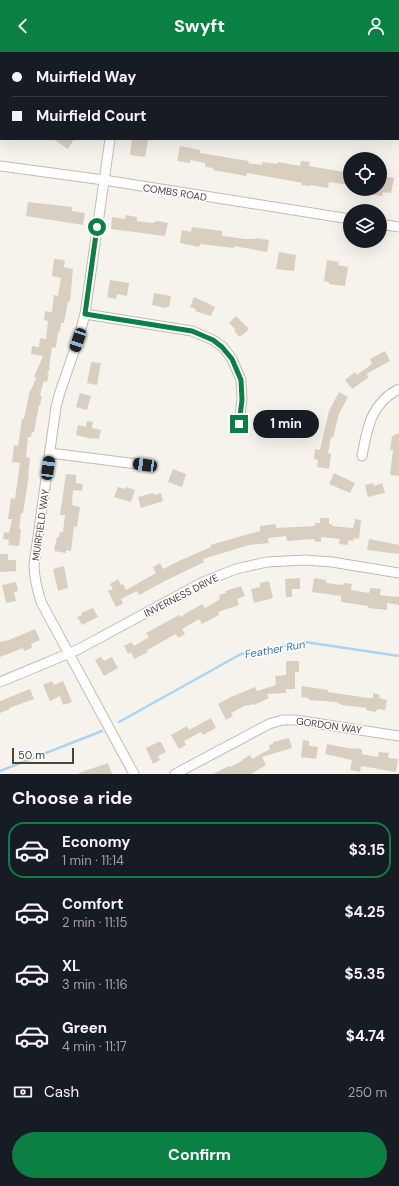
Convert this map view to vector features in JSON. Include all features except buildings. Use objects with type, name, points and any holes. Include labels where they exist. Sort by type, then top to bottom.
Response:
[{"type":"street","name":"MUIRFIELD WAY","points":[[110,140],[85,314],[78,340],[60,392],[54,419],[34,565],[35,580],[42,602],[134,774]]},
{"type":"street","name":"COMBS ROAD","points":[[0,166],[104,180],[343,218]]},
{"type":"street","points":[[387,225],[399,227]]},
{"type":"street","points":[[85,314],[192,331],[213,340],[222,347],[232,359],[241,380],[242,400],[239,424]]},
{"type":"street","points":[[362,456],[367,429],[374,412],[384,400],[399,389]]},
{"type":"street","points":[[50,452],[145,465]]},
{"type":"street","name":"INVERNESS DRIVE","points":[[0,682],[70,653],[203,582],[251,565],[282,561],[313,560],[399,573]]},
{"type":"street","name":"GORDON WAY","points":[[176,774],[268,724],[282,720],[295,720],[399,736]]},
{"type":"waterway","name":"Feather Run","points":[[119,722],[241,654],[305,642],[399,656]]},
{"type":"waterway","name":"Feather Run","points":[[0,771],[102,731]]},
{"type":"route","points":[[97,227],[85,314],[192,331],[213,340],[228,353],[236,366],[241,380],[242,400],[239,424]]}]
